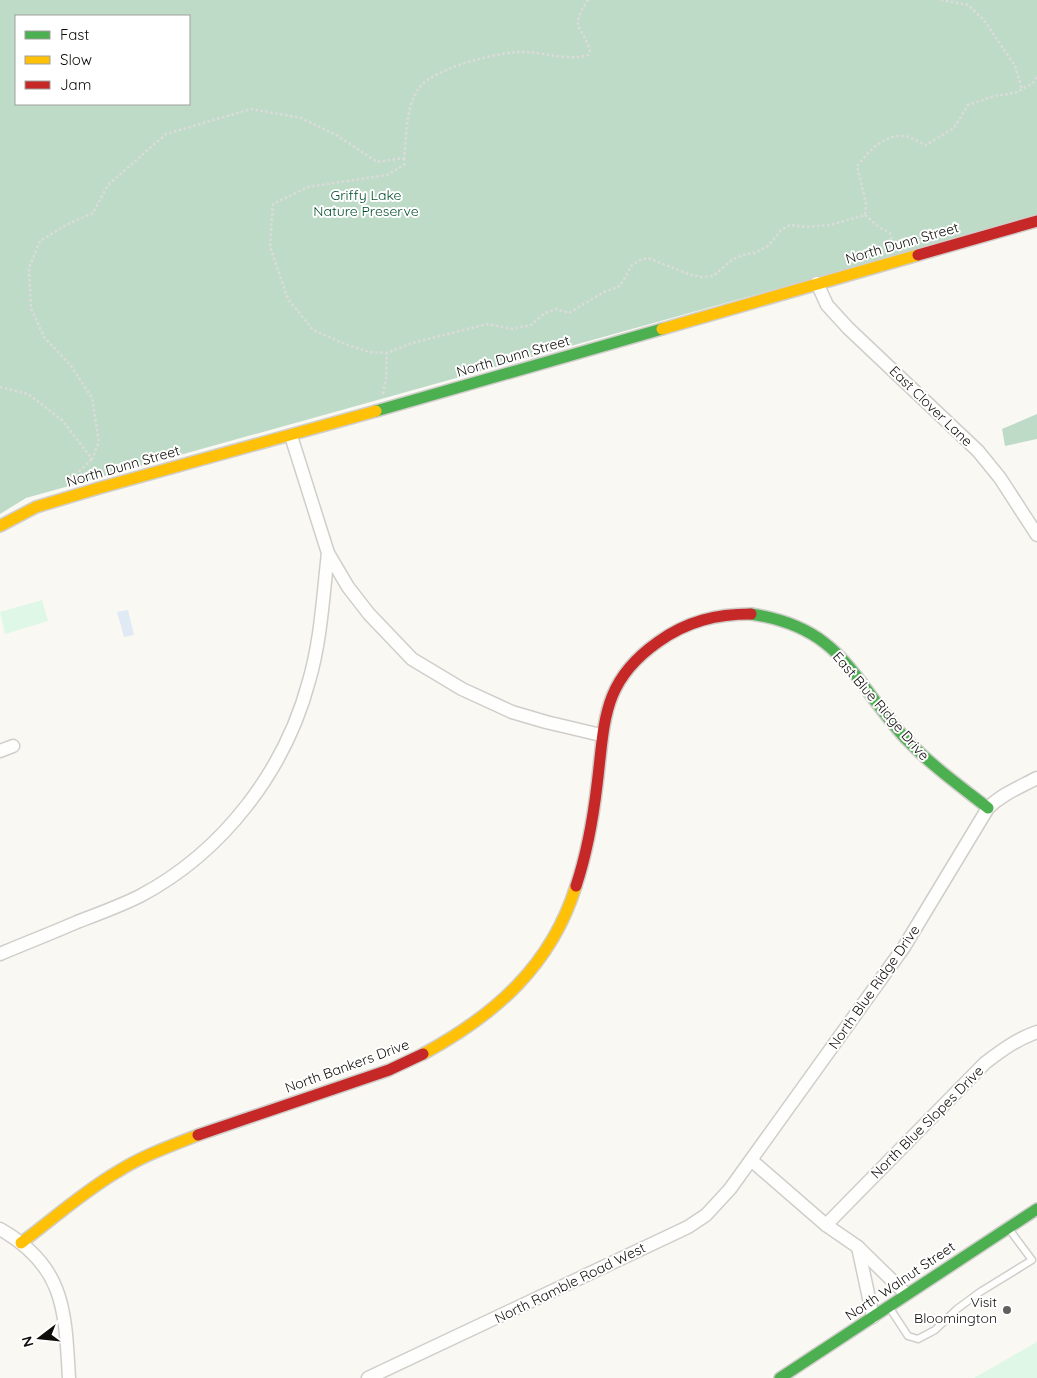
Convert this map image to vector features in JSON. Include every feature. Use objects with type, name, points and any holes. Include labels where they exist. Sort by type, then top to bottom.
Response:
[{"type":"street","name":"North Dunn Street","points":[[0,526],[29,510],[58,500],[290,436],[1037,221]]},
{"type":"street","name":"East Clover Lane","points":[[817,283],[827,305],[848,328],[978,451],[1000,478],[1037,535]]},
{"type":"street","points":[[290,436],[328,553],[348,587],[369,614],[412,659],[462,689],[512,712],[601,735]]},
{"type":"street","points":[[0,954],[109,910],[158,886],[196,858],[240,815],[277,760],[290,735],[300,709],[317,648],[328,553]]},
{"type":"street","name":"East Blue Ridge Drive","points":[[601,735],[609,702],[617,685],[639,656],[670,633],[687,624],[720,614],[739,613],[773,618],[804,629],[832,648],[896,727],[915,747],[934,766],[988,808]]},
{"type":"street","name":"North Bankers Drive","points":[[21,1242],[111,1176],[147,1156],[188,1139],[407,1062],[466,1027],[505,999],[541,957],[565,916],[578,887],[590,832],[598,775],[601,735]]},
{"type":"street","points":[[0,751],[13,746]]},
{"type":"street","points":[[988,808],[996,800],[1037,778]]},
{"type":"street","name":"North Blue Ridge Drive","points":[[751,1160],[904,947],[988,808]]},
{"type":"street","name":"North Blue Slopes Drive","points":[[826,1225],[985,1063],[1005,1047],[1037,1032]]},
{"type":"street","points":[[751,1160],[826,1225],[858,1247],[906,1294]]},
{"type":"street","name":"North Ramble Road West","points":[[368,1378],[692,1224],[718,1203],[751,1160]]},
{"type":"street","name":"North Walnut Street","points":[[780,1378],[1037,1209]]},
{"type":"street","points":[[0,1229],[21,1242],[44,1264],[57,1290],[65,1321],[69,1378]]},
{"type":"street","points":[[858,1247],[873,1317]]},
{"type":"lane","points":[[889,1306],[908,1336],[918,1339],[935,1330],[957,1309],[980,1292],[1032,1260],[1008,1228]]},
{"type":"path","points":[[588,0],[578,16],[579,30],[590,50],[588,55],[579,58],[514,51],[483,57],[427,79],[419,88],[410,107],[404,165],[387,175],[308,187],[273,204],[270,247],[288,299],[313,330],[369,352],[386,353],[412,343],[487,324],[512,329],[532,326],[545,313],[556,310],[569,314],[604,292],[620,286],[632,265],[640,260],[648,258],[691,275],[701,277],[713,276],[734,259],[746,254],[755,253],[768,246],[781,230],[790,225],[806,227],[830,225],[865,215]]},
{"type":"path","points":[[941,0],[968,5],[984,20],[1016,66],[1022,89]]},
{"type":"path","points":[[865,215],[866,203],[857,166],[871,149],[887,139],[904,136],[926,145],[954,128],[968,105],[994,96],[1016,93],[1034,83],[1037,76]]},
{"type":"path","points":[[0,387],[28,394],[62,420],[92,459],[99,442],[92,398],[70,366],[44,337],[31,308],[29,268],[40,242],[66,225],[93,213],[108,185],[166,134],[252,109],[301,118],[338,136],[377,162],[404,158]]},
{"type":"path","points":[[865,215],[879,227],[890,233],[893,247],[901,259]]},
{"type":"path","points":[[380,410],[386,378],[386,353]]},
{"type":"green space","name":"Griffy Lake Nature Preserve","points":[[0,0],[1037,0],[1037,216],[26,498],[0,514]]},
{"type":"green space","points":[[1037,414],[1037,439],[1005,446],[1002,429]]},
{"type":"green space","points":[[42,600],[48,621],[5,634],[0,612]]},
{"type":"green space","points":[[1037,1342],[1037,1378],[974,1378]]},
{"type":"shaded area","points":[[128,610],[134,635],[124,637],[117,612]]},
{"type":"traffic: fast","points":[[376,411],[662,329]]},
{"type":"traffic: fast","points":[[751,614],[782,621],[806,631],[826,644],[842,659],[906,739],[988,808]]},
{"type":"traffic: fast","points":[[780,1378],[1037,1209]]},
{"type":"traffic: slow","points":[[662,329],[918,255]]},
{"type":"traffic: slow","points":[[0,526],[36,507],[376,411]]},
{"type":"traffic: slow","points":[[423,1054],[474,1023],[517,985],[536,964],[552,941],[565,915],[576,886]]},
{"type":"traffic: slow","points":[[21,1243],[80,1197],[117,1172],[146,1156],[198,1135]]},
{"type":"traffic: jam","points":[[918,255],[1037,221]]},
{"type":"traffic: jam","points":[[576,886],[591,823],[609,705],[616,688],[626,672],[639,657],[658,642],[680,629],[714,617],[751,614]]},
{"type":"traffic: jam","points":[[198,1135],[389,1070],[423,1054]]},
{"type":"place","name":"Visit Bloomington","points":[[1007,1310]]}]
